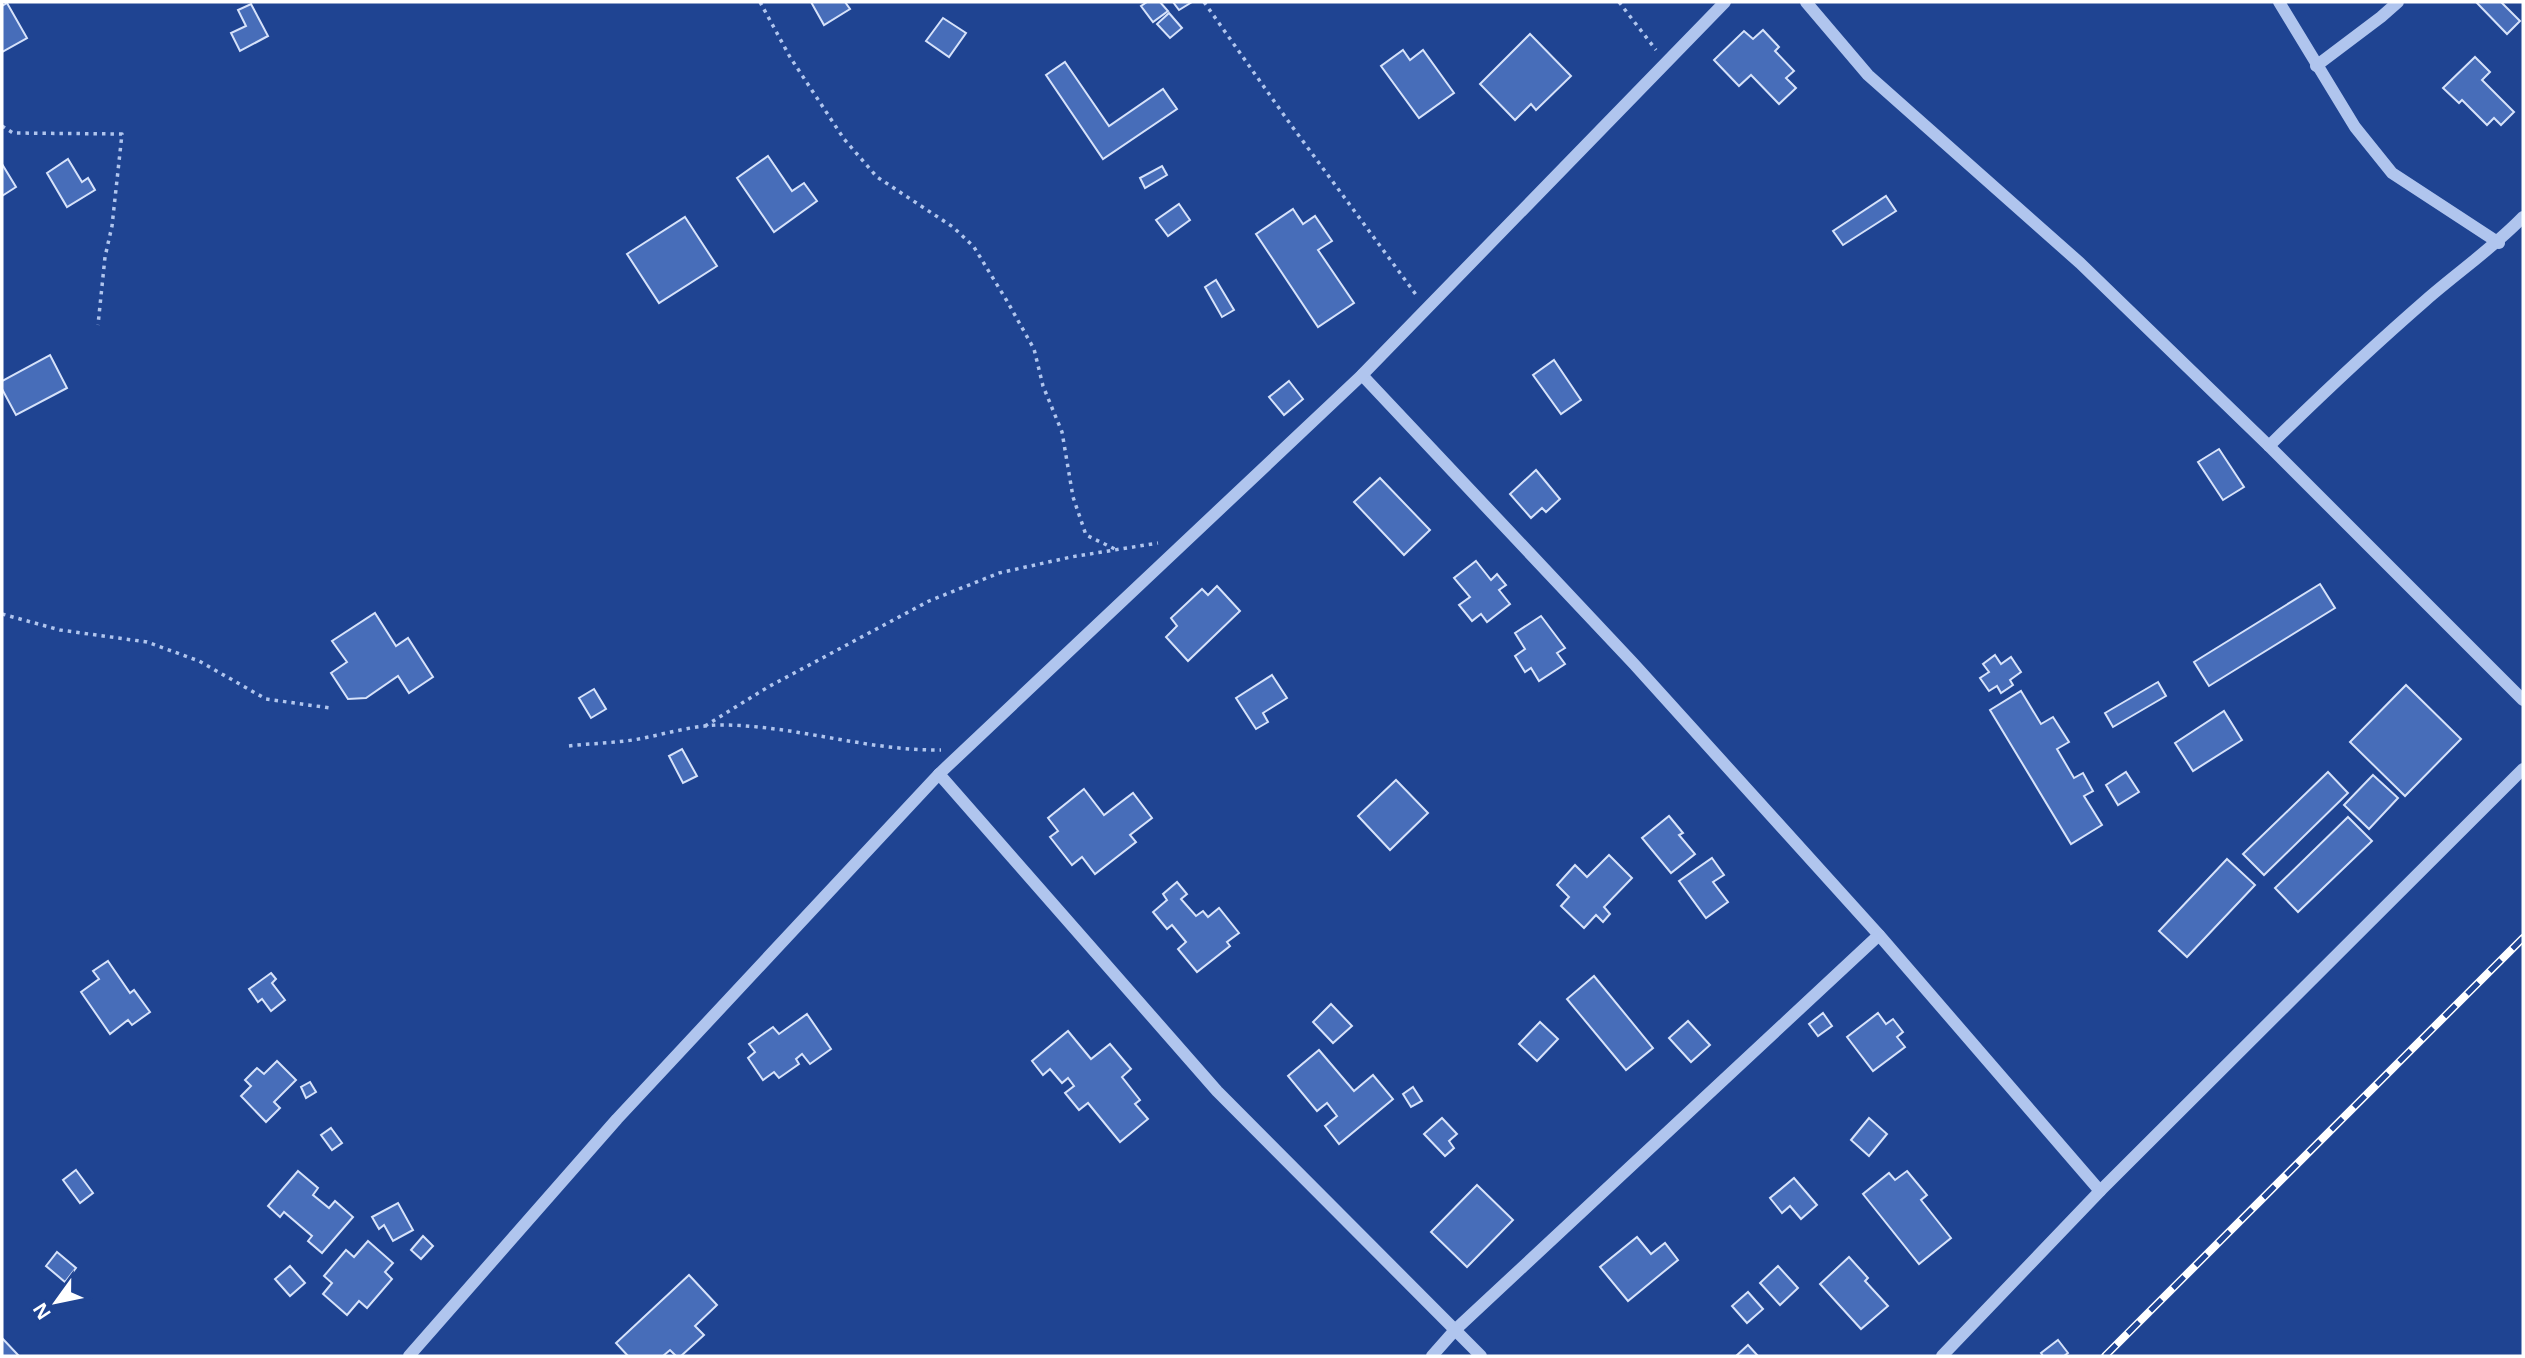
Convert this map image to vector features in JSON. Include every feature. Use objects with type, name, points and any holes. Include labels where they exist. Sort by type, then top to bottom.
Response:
[{"type":"street","points":[[409,1356],[617,1119],[939,774],[1363,375],[1725,2]]},
{"type":"street","points":[[1806,2],[1868,75],[2080,263],[2269,446],[2523,700]]},
{"type":"street","points":[[2279,2],[2355,127],[2392,173],[2499,243]]},
{"type":"street","points":[[2316,66],[2398,2]]},
{"type":"street","points":[[2269,446],[2370,349],[2431,296],[2499,243],[2523,217]]},
{"type":"street","points":[[1363,375],[1634,664],[1879,935],[2100,1191]]},
{"type":"street","points":[[1942,1356],[2100,1191],[2523,769]]},
{"type":"street","points":[[939,774],[1217,1091],[1481,1356]]},
{"type":"street","points":[[1433,1356],[1455,1330],[1879,935]]},
{"type":"path","points":[[760,2],[790,57],[844,139],[877,177],[953,227],[974,247],[1034,349],[1043,386],[1062,432],[1073,497],[1086,535],[1117,550]]},
{"type":"path","points":[[1204,2],[1427,309]]},
{"type":"path","points":[[1619,2],[1666,62]]},
{"type":"path","points":[[2,126],[13,133],[122,134],[97,325]]},
{"type":"path","points":[[705,726],[768,687],[929,601],[999,573],[1071,557],[1190,538]]},
{"type":"path","points":[[2,614],[60,630],[147,642],[198,661],[266,699],[330,708]]},
{"type":"path","points":[[569,746],[640,739],[727,724],[920,750],[964,750]]},
{"type":"building","points":[[811,2],[845,2],[850,9],[824,25]]},
{"type":"building","points":[[1147,2],[1160,2],[1168,11],[1153,22],[1141,6]]},
{"type":"building","points":[[1173,2],[1192,2],[1179,10]]},
{"type":"building","points":[[2476,2],[2501,2],[2520,21],[2507,34]]},
{"type":"building","points":[[7,3],[27,38],[2,52],[2,6]]},
{"type":"building","points":[[251,4],[268,36],[240,51],[231,33],[246,26],[238,10]]},
{"type":"building","points":[[1169,13],[1182,28],[1170,38],[1157,24]]},
{"type":"building","points":[[943,18],[966,33],[949,57],[926,41]]},
{"type":"building","points":[[1763,30],[1779,47],[1775,51],[1794,71],[1786,78],[1796,88],[1779,104],[1751,75],[1739,86],[1714,60],[1744,31],[1753,39]]},
{"type":"building","points":[[1530,34],[1571,76],[1536,110],[1531,104],[1515,120],[1480,84]]},
{"type":"building","points":[[1403,50],[1410,60],[1423,50],[1454,93],[1419,118],[1381,66]]},
{"type":"building","points":[[2475,57],[2490,72],[2482,80],[2514,112],[2501,125],[2494,118],[2487,125],[2462,100],[2459,103],[2443,88]]},
{"type":"building","points":[[1065,62],[1109,126],[1163,89],[1177,109],[1103,159],[1046,75]]},
{"type":"building","points":[[768,156],[792,191],[804,183],[817,201],[774,232],[737,178]]},
{"type":"building","points":[[68,159],[82,182],[88,178],[95,190],[67,207],[47,173]]},
{"type":"building","points":[[2,164],[16,187],[2,196]]},
{"type":"building","points":[[1162,166],[1167,175],[1145,188],[1140,178]]},
{"type":"building","points":[[1886,196],[1896,211],[1843,245],[1833,231]]},
{"type":"building","points":[[1179,204],[1190,220],[1168,236],[1156,220]]},
{"type":"building","points":[[1293,209],[1303,224],[1315,216],[1332,241],[1318,250],[1354,303],[1318,327],[1256,234]]},
{"type":"building","points":[[685,217],[717,266],[659,303],[627,254]]},
{"type":"building","points":[[1216,280],[1234,310],[1222,317],[1205,287]]},
{"type":"building","points":[[50,355],[67,388],[16,415],[2,389],[2,381]]},
{"type":"building","points":[[1554,360],[1581,400],[1561,414],[1533,375]]},
{"type":"building","points":[[1289,381],[1303,399],[1284,415],[1269,397]]},
{"type":"building","points":[[2219,449],[2244,487],[2223,500],[2198,462]]},
{"type":"building","points":[[1536,470],[1560,499],[1546,512],[1542,508],[1531,518],[1510,494]]},
{"type":"building","points":[[1380,478],[1430,530],[1404,555],[1354,502]]},
{"type":"building","points":[[1476,561],[1491,580],[1497,574],[1506,585],[1499,590],[1510,604],[1487,622],[1481,614],[1472,621],[1459,605],[1470,597],[1454,578]]},
{"type":"building","points":[[2320,584],[2335,608],[2209,686],[2194,662]]},
{"type":"building","points":[[1217,586],[1240,611],[1188,661],[1166,637],[1177,626],[1171,618],[1202,589],[1208,595]]},
{"type":"building","points":[[375,613],[396,646],[408,638],[433,677],[409,693],[398,676],[366,698],[348,699],[331,673],[347,662],[332,641]]},
{"type":"building","points":[[1541,616],[1565,648],[1557,653],[1565,664],[1539,681],[1531,668],[1525,672],[1515,656],[1525,649],[1515,633]]},
{"type":"building","points":[[1995,655],[2001,664],[2011,657],[2021,672],[2010,680],[2013,685],[2001,693],[1997,686],[1989,691],[1980,678],[1989,672],[1983,664]]},
{"type":"building","points":[[1272,675],[1287,698],[1263,713],[1268,722],[1256,729],[1236,698]]},
{"type":"building","points":[[2158,682],[2166,696],[2113,727],[2105,713]]},
{"type":"building","points":[[2406,685],[2461,739],[2405,796],[2350,742]]},
{"type":"building","points":[[594,689],[606,709],[591,718],[579,698]]},
{"type":"building","points":[[2021,691],[2041,724],[2053,717],[2069,742],[2057,749],[2074,778],[2083,773],[2093,791],[2084,796],[2102,825],[2071,844],[1990,710]]},
{"type":"building","points":[[2224,711],[2242,740],[2193,771],[2175,743]]},
{"type":"building","points":[[682,749],[697,776],[683,783],[669,756]]},
{"type":"building","points":[[2126,772],[2139,792],[2118,805],[2106,785]]},
{"type":"building","points":[[2328,772],[2348,793],[2264,875],[2243,854]]},
{"type":"building","points":[[2373,775],[2398,798],[2369,829],[2344,805]]},
{"type":"building","points":[[1396,780],[1428,813],[1390,850],[1358,816]]},
{"type":"building","points":[[1084,789],[1104,815],[1133,793],[1152,818],[1130,835],[1136,842],[1095,874],[1082,857],[1072,865],[1050,837],[1058,831],[1048,818]]},
{"type":"building","points":[[1669,816],[1683,833],[1679,835],[1695,854],[1671,873],[1642,838]]},
{"type":"building","points":[[2348,817],[2372,841],[2298,912],[2275,888]]},
{"type":"building","points":[[1609,855],[1632,878],[1604,907],[1610,914],[1603,922],[1596,915],[1584,928],[1561,906],[1569,897],[1557,885],[1575,865],[1587,877]]},
{"type":"building","points":[[1712,858],[1724,875],[1713,882],[1728,902],[1706,918],[1679,881]]},
{"type":"building","points":[[2227,859],[2255,885],[2187,957],[2159,931]]},
{"type":"building","points":[[1177,882],[1187,894],[1181,899],[1196,916],[1203,911],[1208,917],[1219,908],[1239,933],[1227,942],[1230,946],[1197,972],[1178,949],[1186,942],[1172,925],[1167,929],[1153,912],[1167,900],[1163,894]]},
{"type":"building","points":[[108,961],[130,993],[134,990],[150,1012],[132,1025],[128,1020],[110,1034],[81,992],[99,979],[93,971]]},
{"type":"building","points":[[271,973],[276,979],[272,983],[285,1000],[271,1011],[262,999],[258,1002],[249,989]]},
{"type":"building","points":[[1594,976],[1653,1048],[1626,1070],[1567,999]]},
{"type":"building","points":[[1331,1004],[1352,1026],[1333,1043],[1313,1022]]},
{"type":"building","points":[[1823,1013],[1832,1026],[1818,1036],[1809,1024]]},
{"type":"building","points":[[1878,1013],[1886,1024],[1893,1019],[1903,1032],[1897,1037],[1905,1047],[1873,1071],[1847,1037]]},
{"type":"building","points":[[807,1014],[831,1049],[810,1064],[802,1054],[796,1059],[799,1064],[779,1078],[774,1072],[763,1080],[748,1058],[755,1052],[749,1044],[773,1027],[779,1034]]},
{"type":"building","points":[[1688,1021],[1710,1045],[1691,1062],[1669,1038]]},
{"type":"building","points":[[1540,1022],[1558,1039],[1537,1061],[1519,1044]]},
{"type":"building","points":[[1068,1031],[1091,1059],[1110,1044],[1131,1069],[1122,1077],[1140,1100],[1135,1104],[1148,1119],[1120,1142],[1088,1103],[1079,1110],[1065,1093],[1074,1086],[1068,1078],[1062,1083],[1050,1069],[1043,1075],[1032,1061]]},
{"type":"building","points":[[1319,1050],[1354,1091],[1373,1075],[1393,1099],[1339,1144],[1325,1126],[1337,1116],[1327,1103],[1317,1111],[1288,1076]]},
{"type":"building","points":[[277,1061],[296,1080],[274,1102],[280,1108],[266,1122],[241,1096],[251,1086],[245,1080],[257,1068],[264,1074]]},
{"type":"building","points":[[310,1082],[316,1092],[306,1098],[301,1087]]},
{"type":"building","points":[[1413,1087],[1422,1101],[1411,1107],[1403,1094]]},
{"type":"building","points":[[1442,1118],[1457,1134],[1449,1141],[1454,1148],[1445,1156],[1424,1134]]},
{"type":"building","points":[[1869,1118],[1887,1134],[1869,1156],[1851,1140]]},
{"type":"building","points":[[331,1128],[342,1143],[332,1150],[321,1135]]},
{"type":"building","points":[[76,1170],[93,1193],[80,1203],[63,1180]]},
{"type":"building","points":[[298,1171],[318,1188],[313,1195],[329,1208],[335,1201],[353,1217],[322,1253],[308,1241],[312,1236],[284,1212],[280,1217],[268,1206]]},
{"type":"building","points":[[1907,1171],[1927,1195],[1921,1200],[1951,1238],[1919,1264],[1863,1194],[1889,1173],[1895,1180]]},
{"type":"building","points":[[1794,1178],[1817,1205],[1801,1219],[1790,1206],[1782,1213],[1770,1198]]},
{"type":"building","points":[[1477,1185],[1513,1220],[1467,1267],[1431,1232]]},
{"type":"building","points":[[398,1203],[413,1230],[393,1241],[384,1225],[379,1229],[372,1217]]},
{"type":"building","points":[[423,1236],[433,1246],[421,1259],[411,1250]]},
{"type":"building","points":[[1637,1237],[1651,1254],[1665,1243],[1678,1260],[1628,1301],[1600,1267]]},
{"type":"building","points":[[368,1241],[393,1263],[385,1272],[392,1279],[367,1308],[359,1301],[347,1315],[323,1294],[332,1283],[324,1276],[346,1250],[354,1257]]},
{"type":"building","points":[[57,1252],[76,1268],[65,1282],[46,1266]]},
{"type":"building","points":[[1849,1257],[1868,1278],[1865,1281],[1888,1306],[1861,1329],[1820,1284]]},
{"type":"building","points":[[290,1266],[305,1283],[290,1296],[275,1279]]},
{"type":"building","points":[[1778,1266],[1798,1288],[1780,1305],[1760,1283]]},
{"type":"building","points":[[689,1275],[717,1305],[695,1326],[704,1335],[681,1356],[676,1356],[670,1350],[663,1356],[628,1356],[616,1343]]},
{"type":"building","points":[[1748,1292],[1763,1309],[1747,1323],[1732,1306]]},
{"type":"building","points":[[2,1338],[19,1356],[2,1356]]},
{"type":"building","points":[[2058,1340],[2068,1353],[2064,1356],[2043,1356],[2041,1353]]},
{"type":"building","points":[[1748,1345],[1758,1356],[1736,1356]]},
{"type":"railway","points":[[2105,1356],[2523,938]]}]
